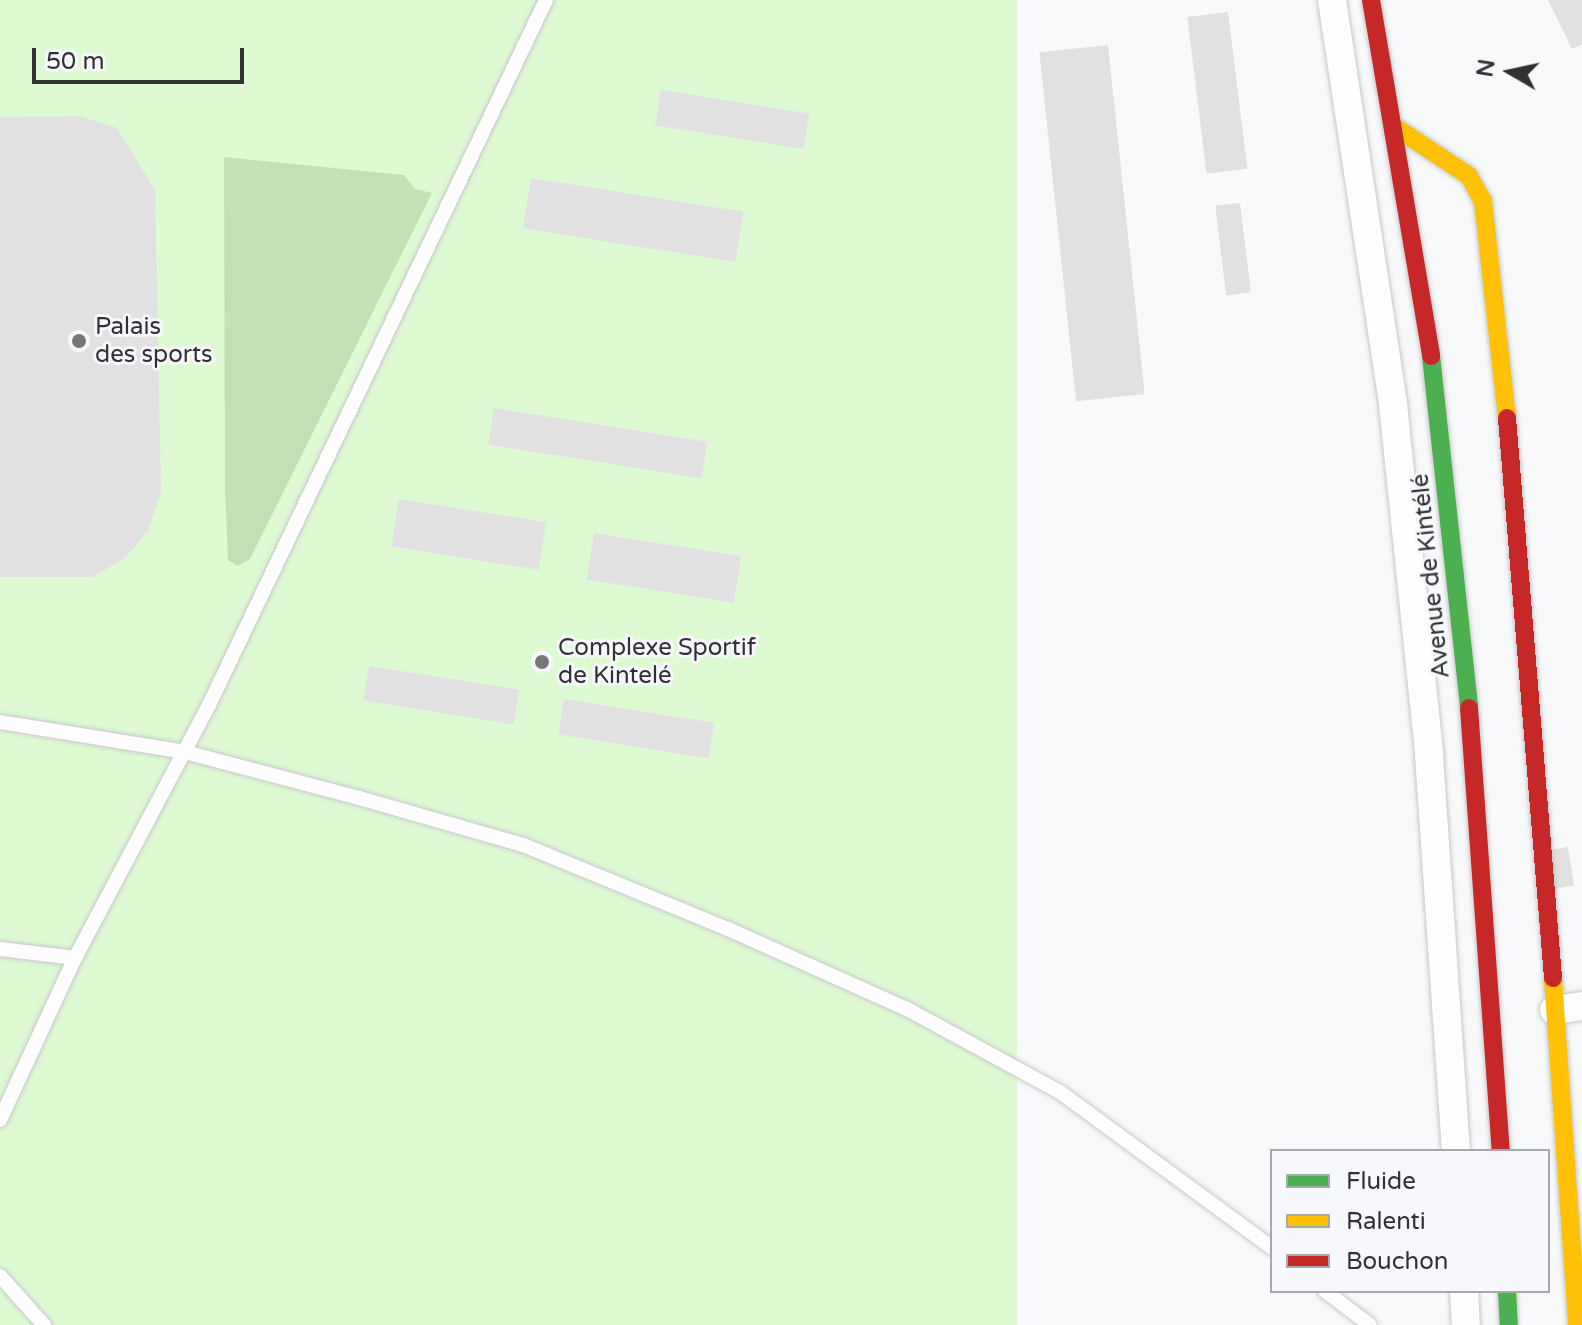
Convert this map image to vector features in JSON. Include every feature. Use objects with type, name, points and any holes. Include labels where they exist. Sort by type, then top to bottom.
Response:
[{"type":"street","points":[[1332,0],[1393,404],[1429,755],[1456,1149]]},
{"type":"street","name":"Avenue de Kintélé","points":[[1371,0],[1441,440],[1475,764],[1501,1149]]},
{"type":"street","points":[[1392,125],[1469,176],[1483,201],[1525,576],[1568,1008],[1577,1325]]},
{"type":"street","points":[[1464,1293],[1466,1325]]},
{"type":"street","points":[[1507,1293],[1509,1325]]},
{"type":"lane","points":[[0,1120],[75,958],[185,752],[546,0]]},
{"type":"lane","points":[[0,722],[185,752],[523,845],[907,1009],[1060,1092],[1270,1247]]},
{"type":"lane","points":[[0,949],[75,958]]},
{"type":"lane","points":[[0,1276],[44,1325]]},
{"type":"lane","points":[[1328,1293],[1370,1325]]},
{"type":"green space","name":"Complexe Sportif de Kintelé","points":[[0,0],[1017,0],[1017,1325],[0,1325]]},
{"type":"green space","points":[[224,157],[404,175],[415,189],[432,193],[250,559],[238,566],[228,560],[225,490]]},
{"type":"building","points":[[1548,0],[1582,0],[1582,44],[1572,49]]},
{"type":"building","points":[[1228,12],[1247,169],[1207,174],[1187,17]]},
{"type":"building","points":[[1108,45],[1145,394],[1076,401],[1039,52]]},
{"type":"building","points":[[661,90],[809,113],[804,149],[655,126]]},
{"type":"building","name":"Palais des sports","points":[[79,116],[117,128],[155,190],[161,492],[148,531],[126,557],[93,577],[0,577],[0,117]]},
{"type":"building","points":[[531,178],[743,212],[735,262],[523,228]]},
{"type":"building","points":[[1240,203],[1251,292],[1226,295],[1215,206]]},
{"type":"building","points":[[494,408],[707,442],[702,478],[488,445]]},
{"type":"building","points":[[399,499],[546,522],[539,570],[391,546]]},
{"type":"building","points":[[594,533],[741,556],[734,603],[587,579]]},
{"type":"building","points":[[369,666],[519,690],[514,724],[364,701]]},
{"type":"building","points":[[564,699],[714,723],[708,758],[558,735]]},
{"type":"building","points":[[1568,847],[1574,886],[1554,889],[1548,850]]},
{"type":"traffic: fast","points":[[1431,356],[1469,708]]},
{"type":"traffic: fast","points":[[1507,1293],[1509,1325]]},
{"type":"traffic: slow","points":[[1392,125],[1469,176],[1483,201],[1507,418]]},
{"type":"traffic: slow","points":[[1553,978],[1577,1325]]},
{"type":"traffic: jam","points":[[1371,0],[1431,356]]},
{"type":"traffic: jam","points":[[1507,418],[1553,978]]},
{"type":"traffic: jam","points":[[1469,708],[1501,1149]]},
{"type":"place","name":"Palais des sports","points":[[79,341]]},
{"type":"place","name":"Complexe Sportif de Kintelé","points":[[542,662]]}]
